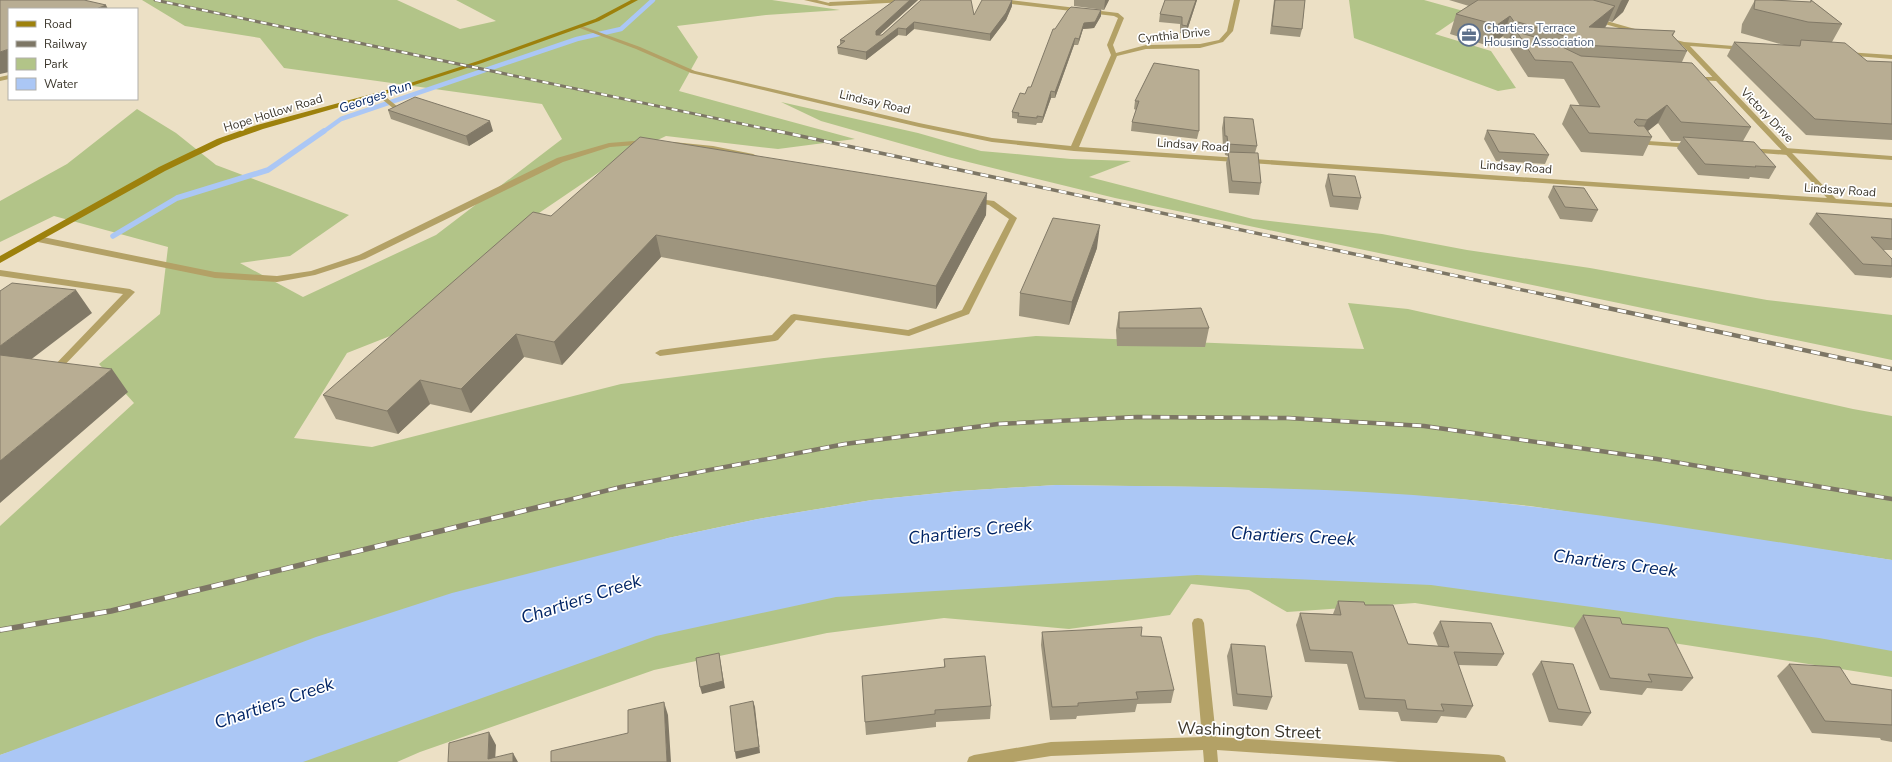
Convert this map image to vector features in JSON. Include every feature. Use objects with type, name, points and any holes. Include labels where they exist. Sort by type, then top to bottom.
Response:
[{"type":"main road","name":"Hope Hollow Road","points":[[0,260],[162,169],[202,149],[260,127],[379,94],[473,64],[580,27],[612,14],[635,0]]},
{"type":"street","points":[[807,0],[830,4],[906,0]]},
{"type":"street","points":[[996,0],[1116,14],[1121,18],[1110,45],[1114,55],[1074,149]]},
{"type":"street","name":"Cynthia Drive","points":[[1114,55],[1146,47],[1200,46],[1221,41],[1230,31],[1237,0]]},
{"type":"street","points":[[1592,19],[1649,34]]},
{"type":"street","name":"Lindsay Road","points":[[580,27],[638,48],[693,72],[919,125],[992,140],[1074,149],[1892,205]]},
{"type":"street","points":[[1656,36],[1684,44],[1752,48]]},
{"type":"street","name":"Victory Drive","points":[[1684,44],[1834,201]]},
{"type":"street","points":[[1835,54],[1892,57]]},
{"type":"street","points":[[1689,77],[1717,79]]},
{"type":"street","points":[[379,94],[396,108]]},
{"type":"street","points":[[1630,141],[1700,146]]},
{"type":"street","points":[[38,239],[215,275],[277,279],[312,273],[362,257],[560,160],[608,145],[662,142],[713,148],[759,157]]},
{"type":"street","points":[[1739,149],[1892,158]]},
{"type":"street","points":[[660,353],[775,338],[794,316],[909,333],[966,312],[1013,218],[991,203],[960,197]]},
{"type":"street","points":[[0,273],[130,292],[50,375]]},
{"type":"street","points":[[1198,623],[1211,762]]},
{"type":"street","name":"Washington Street","points":[[974,762],[1051,750],[1209,743],[1499,762]]},
{"type":"green space","points":[[142,0],[397,0],[460,29],[496,21],[456,0],[772,0],[840,10],[766,15],[677,26],[698,57],[679,91],[855,139],[778,149],[666,136],[620,158],[539,213],[413,327],[347,353],[294,438],[372,447],[621,384],[824,358],[1036,336],[1364,349],[1348,303],[1408,309],[1853,409],[1892,416],[1892,560],[1530,506],[1459,499],[1336,491],[1203,487],[1056,485],[959,491],[872,500],[758,519],[668,538],[0,755],[0,526],[134,403],[99,364],[160,314],[168,247],[54,216],[0,242],[0,201],[67,164],[137,109],[176,133],[216,165],[349,215],[290,256],[240,263],[303,297],[436,235],[562,139],[542,104],[284,68],[260,38],[185,26]]},
{"type":"green space","points":[[1349,0],[1424,0],[1467,12],[1435,34],[1491,51],[1516,88],[1498,91],[1354,38]]},
{"type":"green space","points":[[781,102],[918,133],[981,151],[1071,159],[1131,161],[1089,177],[1253,219],[1382,234],[1467,250],[1590,268],[1767,300],[1892,315],[1892,360],[1115,198],[948,157],[821,121]]},
{"type":"green space","points":[[1278,558],[1892,643],[1892,677],[1415,603],[1287,612],[1249,590],[1191,584],[1170,615],[1069,629],[944,618],[827,633],[654,670],[420,752],[397,762],[244,762],[680,612],[986,569]]},
{"type":"water","name":"Chartiers Creek","points":[[1056,485],[1310,489],[1461,499],[1569,511],[1892,560],[1892,651],[1819,638],[1431,585],[1197,575],[836,597],[656,636],[303,762],[0,762],[0,755],[316,637],[452,593],[668,538],[758,519],[872,500],[959,491]]},
{"type":"building","points":[[0,0],[84,0],[106,5],[98,8],[8,8],[8,49],[0,52]]},
{"type":"building","points":[[895,0],[910,0],[876,31],[876,35],[882,35],[921,0],[971,0],[974,15],[982,0],[1012,0],[1006,13],[990,34],[914,22],[906,29],[898,28],[866,52],[837,47],[845,41],[840,40]]},
{"type":"building","points":[[1165,0],[1196,0],[1187,26],[1182,25],[1182,17],[1160,14]]},
{"type":"building","points":[[1275,0],[1305,0],[1302,29],[1272,26]]},
{"type":"building","points":[[1478,0],[1593,0],[1615,6],[1589,27],[1675,31],[1672,35],[1687,51],[1584,45],[1559,34],[1518,22],[1515,23],[1510,16],[1497,25],[1456,14]]},
{"type":"building","points":[[1755,0],[1811,2],[1811,0],[1842,24],[1808,22],[1754,9]]},
{"type":"building","points":[[1071,7],[1101,10],[1095,22],[1084,23],[1079,39],[1075,38],[1055,92],[1051,91],[1043,117],[1037,116],[1037,118],[1018,116],[1019,113],[1012,112],[1020,93],[1025,94],[1028,87],[1031,87],[1053,29],[1055,29]]},
{"type":"building","points":[[1517,32],[1552,42],[1581,56],[1692,63],[1751,127],[1681,122],[1667,105],[1647,120],[1636,119],[1634,122],[1638,126],[1644,126],[1652,137],[1589,133],[1570,105],[1600,107],[1572,62],[1535,60]]},
{"type":"building","points":[[1801,40],[1845,43],[1867,61],[1892,62],[1892,124],[1815,119],[1734,42],[1800,46]]},
{"type":"building","points":[[1154,63],[1199,70],[1199,131],[1132,122],[1139,101],[1135,101]]},
{"type":"building","points":[[415,97],[490,121],[466,136],[388,110]]},
{"type":"building","points":[[1224,117],[1253,119],[1257,146],[1228,144],[1227,136],[1225,136]]},
{"type":"building","points":[[1487,130],[1534,134],[1549,155],[1499,152]]},
{"type":"building","points":[[640,137],[987,193],[936,286],[656,235],[554,342],[516,334],[461,389],[420,380],[387,411],[323,395],[533,212],[551,216]]},
{"type":"building","points":[[1683,137],[1754,142],[1776,167],[1705,164]]},
{"type":"building","points":[[1228,152],[1258,153],[1261,183],[1232,181]]},
{"type":"building","points":[[1328,174],[1355,176],[1361,198],[1333,196]]},
{"type":"building","points":[[1553,186],[1584,188],[1598,210],[1565,207]]},
{"type":"building","points":[[1816,213],[1892,219],[1892,239],[1871,237],[1892,259],[1892,266],[1863,264]]},
{"type":"building","points":[[1053,218],[1100,225],[1072,302],[1020,293]]},
{"type":"building","points":[[12,283],[76,290],[0,346],[0,291]]},
{"type":"building","points":[[1201,308],[1209,328],[1119,328],[1119,312]]},
{"type":"building","points":[[0,355],[112,369],[0,461]]},
{"type":"building","points":[[1338,601],[1364,602],[1365,605],[1393,605],[1408,644],[1449,647],[1440,621],[1491,623],[1504,654],[1454,652],[1473,706],[1441,704],[1444,711],[1407,709],[1405,700],[1365,698],[1352,652],[1310,650],[1300,613],[1341,615]]},
{"type":"building","points":[[1583,615],[1620,618],[1622,624],[1668,628],[1693,678],[1648,674],[1652,682],[1610,678]]},
{"type":"building","points":[[1142,627],[1141,636],[1161,637],[1174,690],[1136,692],[1138,699],[1078,703],[1078,706],[1052,707],[1042,632]]},
{"type":"building","points":[[1231,644],[1265,646],[1272,697],[1237,694]]},
{"type":"building","points":[[719,653],[723,681],[700,687],[696,658]]},
{"type":"building","points":[[985,656],[991,706],[935,710],[935,714],[865,722],[862,676],[945,667],[944,659]]},
{"type":"building","points":[[1541,661],[1573,664],[1591,713],[1558,709]]},
{"type":"building","points":[[1789,664],[1840,667],[1851,684],[1892,690],[1892,725],[1825,721]]},
{"type":"building","points":[[753,701],[759,747],[735,752],[730,706]]},
{"type":"building","points":[[664,702],[667,762],[551,762],[551,751],[628,733],[628,710]]},
{"type":"building","points":[[489,732],[488,759],[513,753],[513,762],[448,762],[449,743]]},
{"type":"waterway","name":"Georges Run","points":[[323,132],[341,119],[577,39],[621,29],[653,0]]},
{"type":"waterway","name":"Georges Run","points":[[113,236],[177,198],[268,170],[324,131]]},
{"type":"railway","points":[[155,0],[781,132]]},
{"type":"railway","points":[[777,131],[1551,296]]},
{"type":"railway","points":[[1547,295],[1892,369]]},
{"type":"railway","points":[[556,503],[621,487],[845,444],[998,424],[1137,417],[1288,418],[1424,426],[1657,459],[1892,499]]},
{"type":"railway","points":[[0,630],[111,611],[560,502]]},
{"type":"place","name":"Chartiers Terrace Housing Association","points":[[1469,35]]}]
